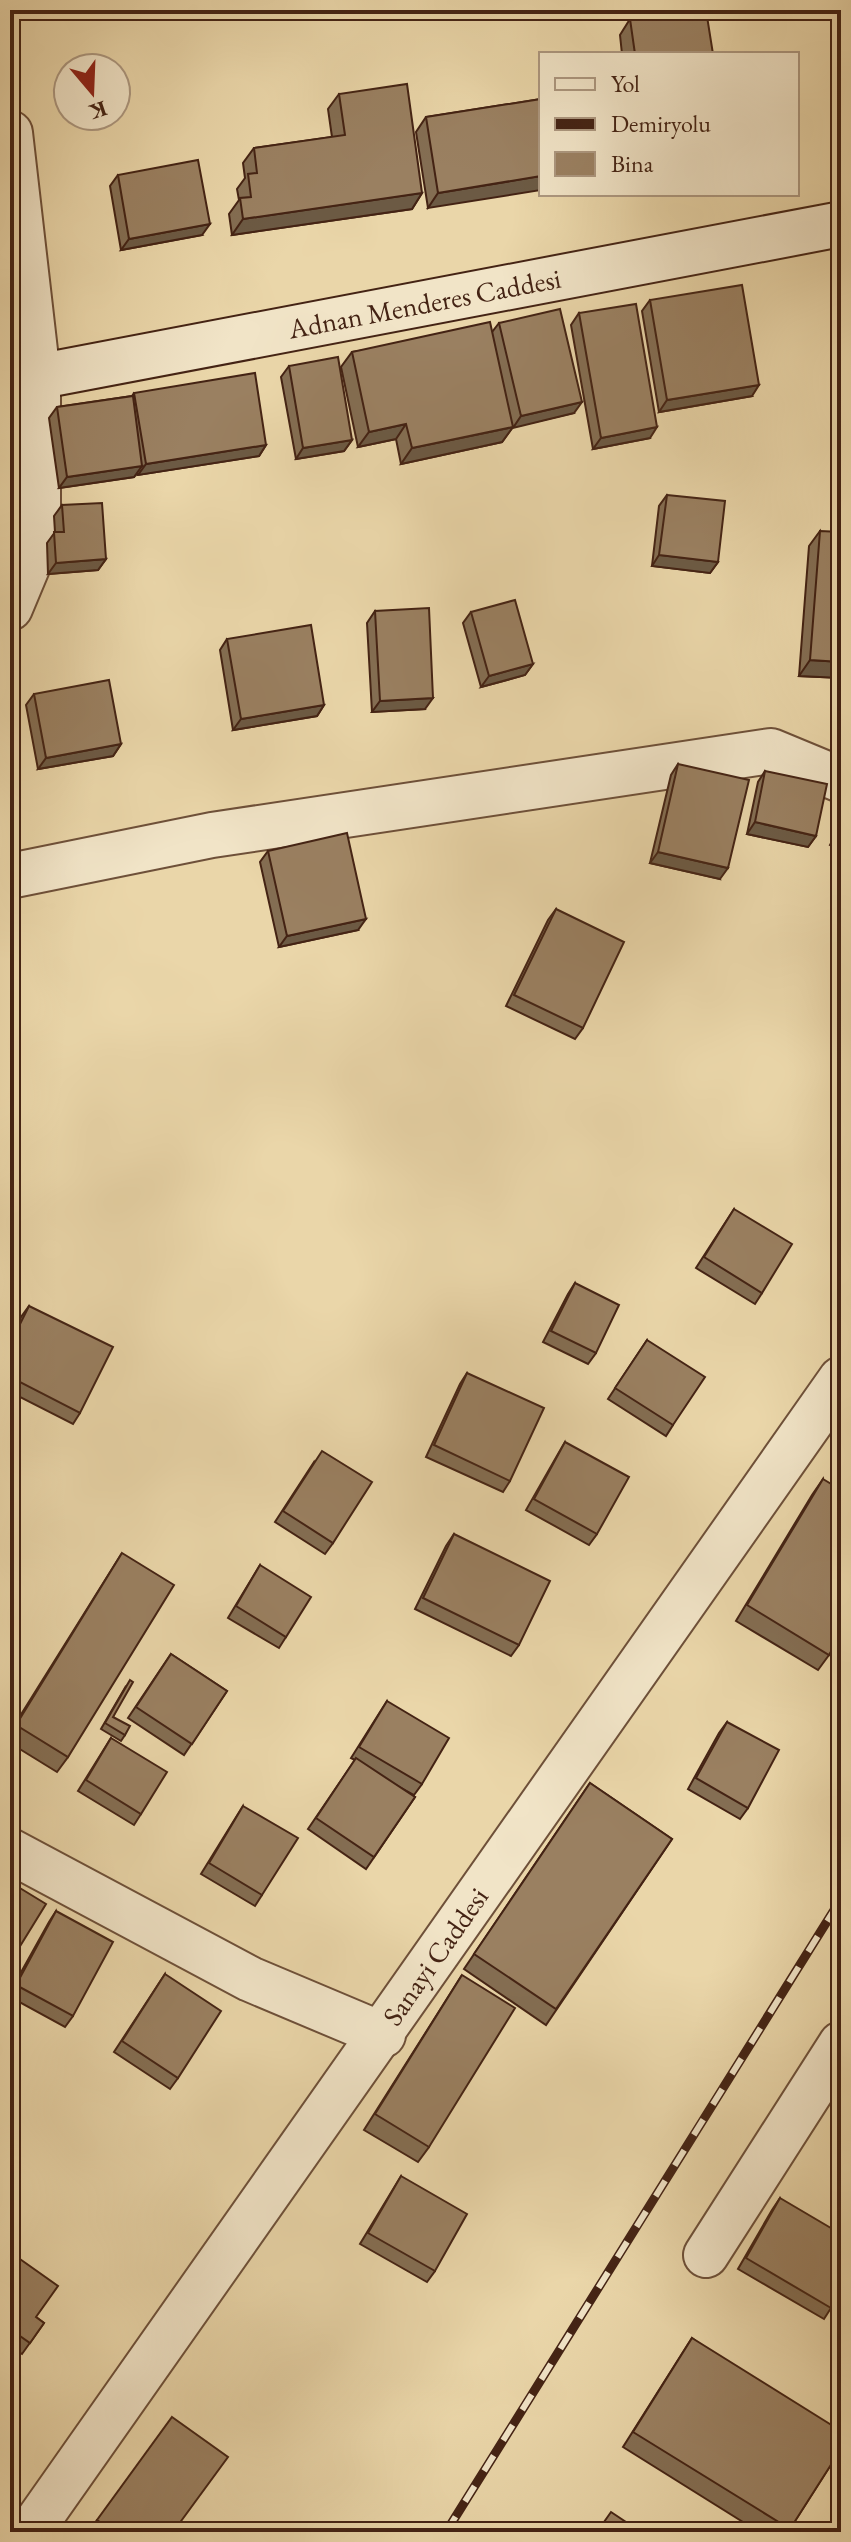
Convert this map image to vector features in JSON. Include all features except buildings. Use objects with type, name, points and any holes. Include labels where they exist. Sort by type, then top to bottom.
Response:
[{"type":"street","points":[[10,133],[24,380],[38,541],[10,608]]},
{"type":"street","name":"Adnan Menderes Caddesi","points":[[24,380],[841,224]]},
{"type":"street","points":[[10,876],[212,835],[771,751],[841,780]]},
{"type":"street","name":"Sanayi Caddesi","points":[[30,2532],[383,2035],[841,1379]]},
{"type":"street","points":[[10,1851],[250,1979],[383,2035]]},
{"type":"street","points":[[706,2255],[841,2044]]},
{"type":"railway","points":[[446,2532],[841,1899]]}]
